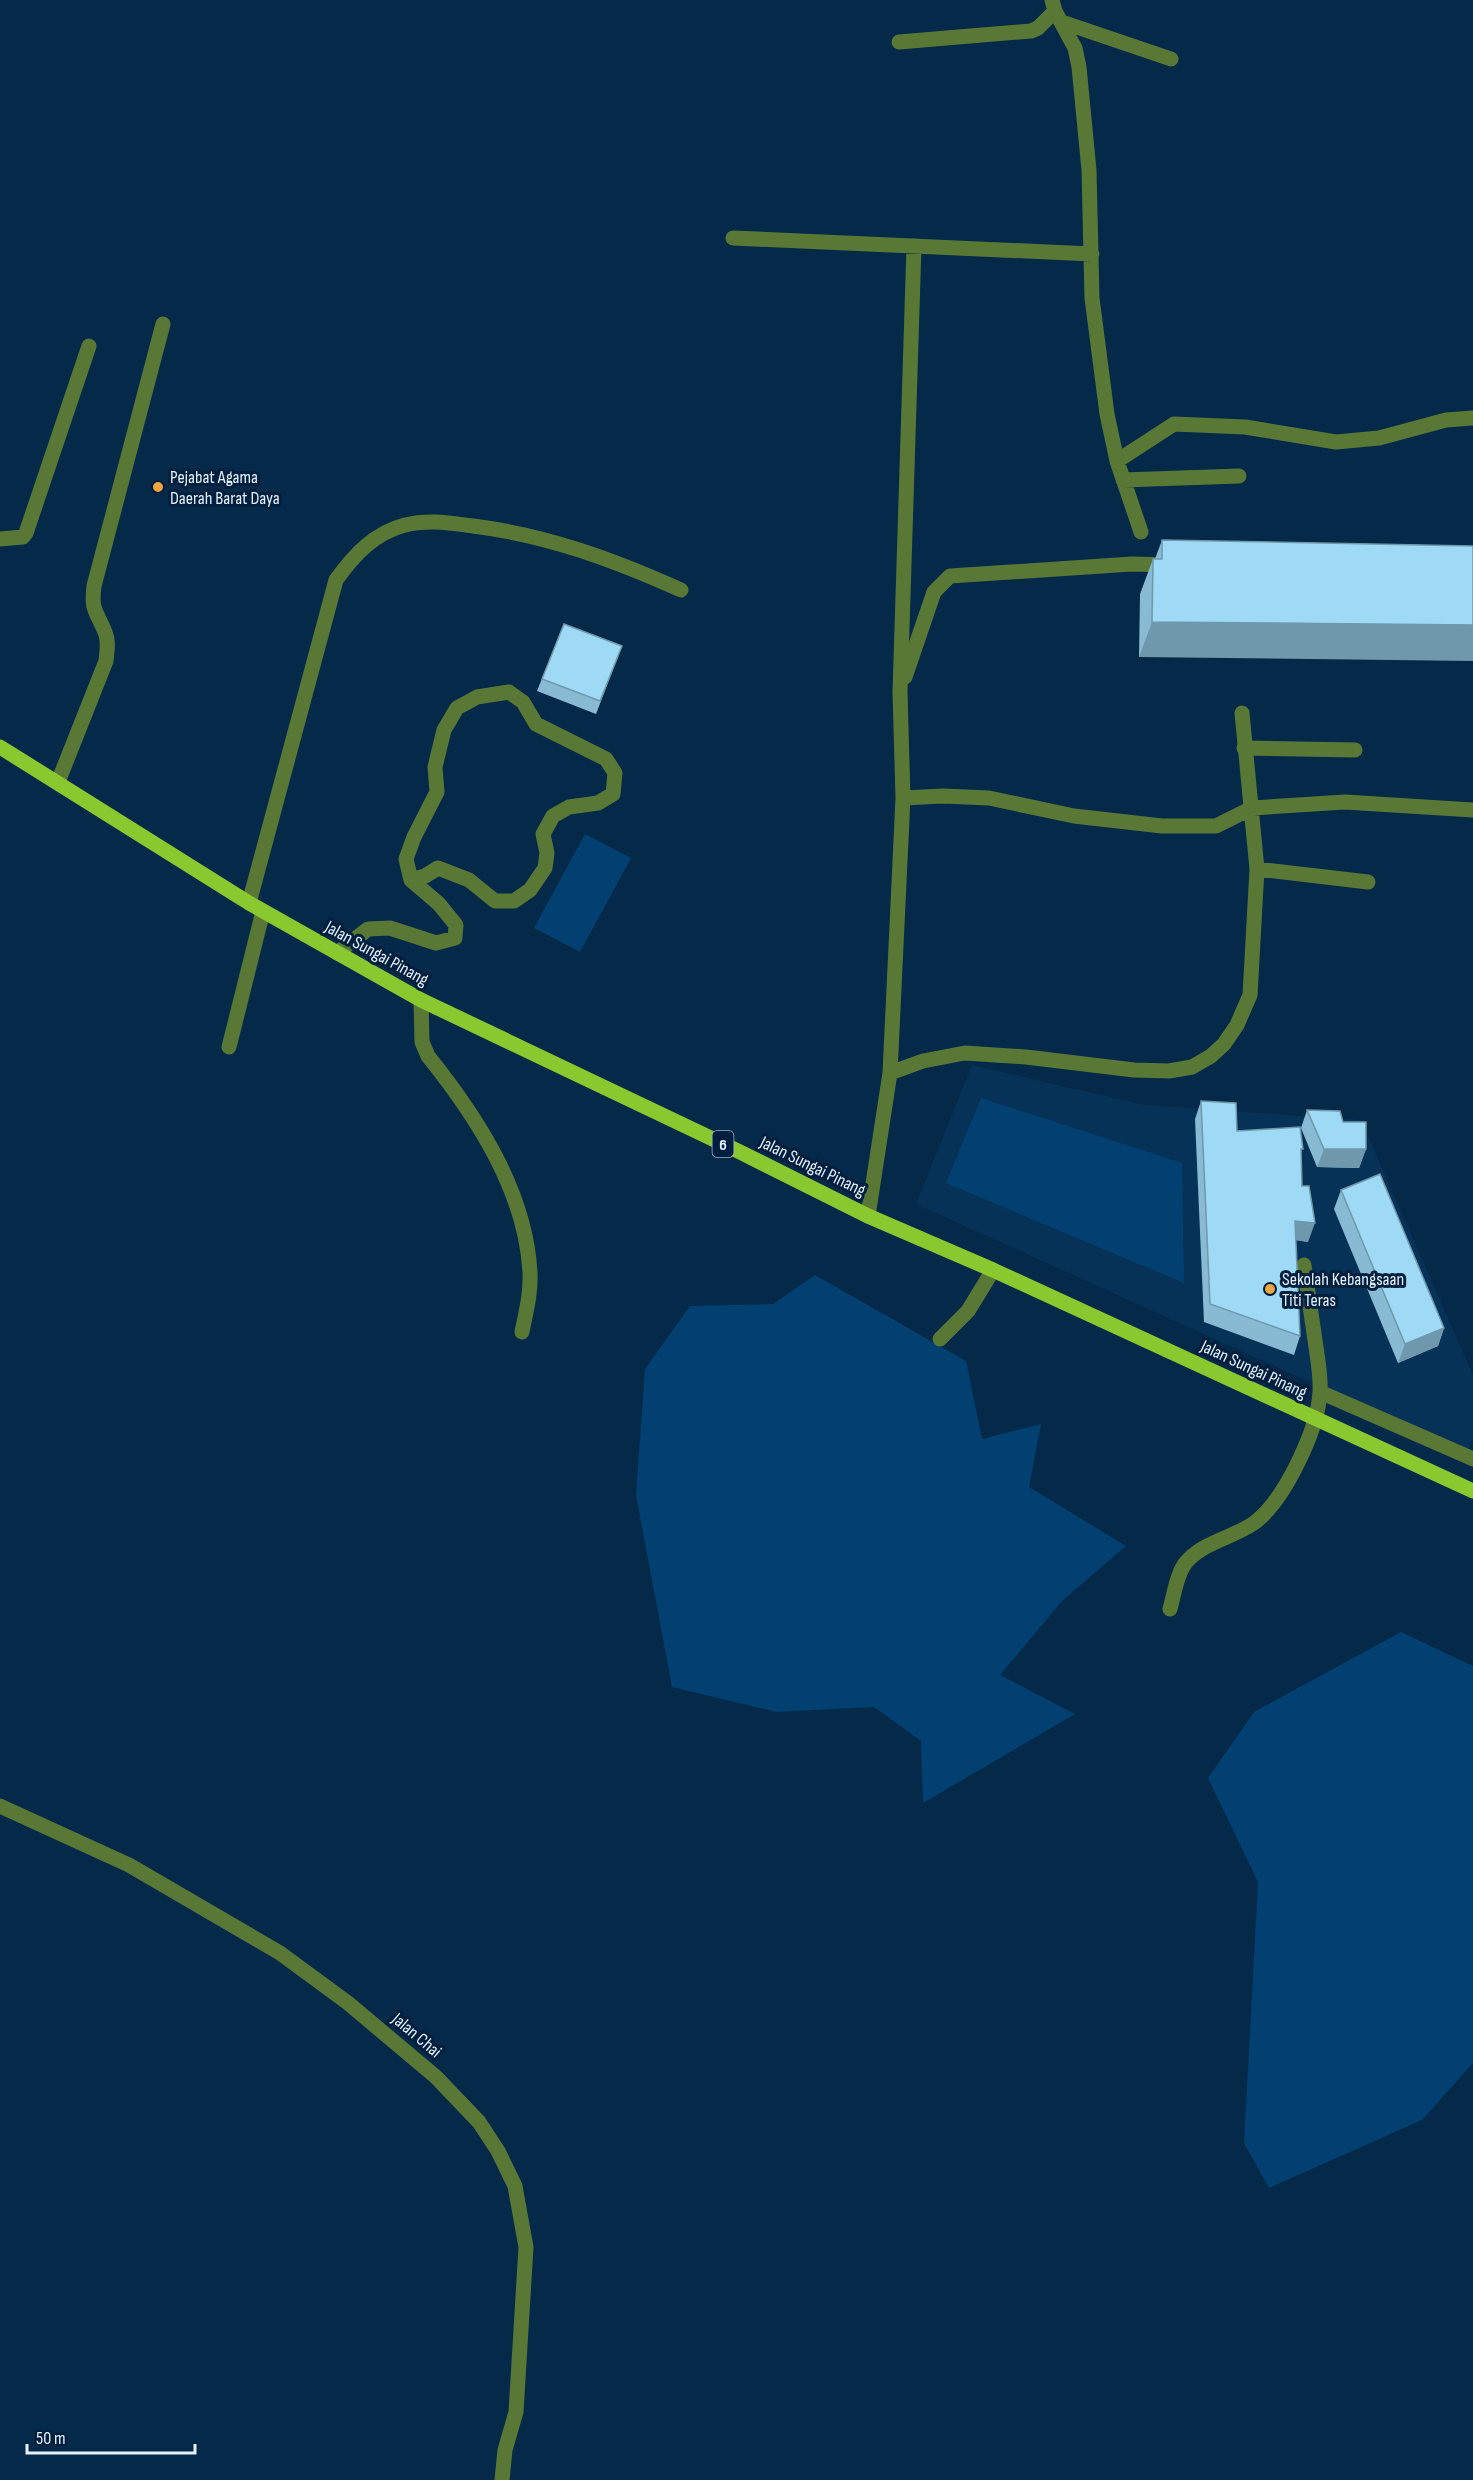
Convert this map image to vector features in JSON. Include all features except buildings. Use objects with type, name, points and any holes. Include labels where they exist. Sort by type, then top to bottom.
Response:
[{"type":"main road","name":"Jalan Sungai Pinang","points":[[0,747],[249,903],[421,1000],[740,1152],[868,1216],[993,1270],[1473,1491]]},
{"type":"street","points":[[899,42],[1031,31],[1057,11]]},
{"type":"street","points":[[1057,11],[1171,59]]},
{"type":"street","points":[[1057,11],[1075,48],[1079,67],[1089,170],[1092,298],[1107,414],[1117,461],[1141,532]]},
{"type":"street","points":[[733,238],[1092,254]]},
{"type":"street","points":[[868,1216],[890,1073],[903,798],[900,692],[914,246]]},
{"type":"street","points":[[58,782],[106,660],[108,644],[106,632],[96,617],[92,601],[94,586],[163,324]]},
{"type":"street","points":[[0,539],[22,537],[26,532],[89,346]]},
{"type":"street","points":[[1117,461],[1174,424],[1245,427],[1336,442],[1379,438],[1446,420],[1473,418]]},
{"type":"street","points":[[1123,480],[1239,476]]},
{"type":"street","points":[[249,903],[336,580],[353,556],[377,537],[405,525],[435,521],[499,529],[562,544],[622,564],[681,590]]},
{"type":"street","points":[[900,692],[934,592],[951,576],[1132,564],[1179,565]]},
{"type":"street","points":[[337,953],[368,929],[390,928],[436,943],[455,938],[456,925],[440,904],[411,880],[406,859],[414,837],[437,792],[435,767],[444,730],[457,708],[477,698],[509,692],[523,702],[536,724],[606,759],[615,773],[613,794],[598,803],[569,807],[553,816],[543,834],[548,853],[546,868],[531,890],[514,901],[495,901],[469,880],[438,868],[411,880]]},
{"type":"street","points":[[890,1073],[923,1061],[965,1053],[1134,1070],[1169,1071],[1192,1066],[1211,1056],[1224,1044],[1237,1025],[1250,995],[1257,869],[1242,713]]},
{"type":"street","points":[[1244,748],[1355,750]]},
{"type":"street","points":[[903,798],[944,796],[989,798],[1074,816],[1162,826],[1216,826],[1252,808],[1345,802],[1473,810]]},
{"type":"street","points":[[1257,869],[1368,882]]},
{"type":"street","points":[[229,1047],[263,911]]},
{"type":"street","points":[[421,1000],[422,1042],[428,1056],[488,1142],[514,1203],[528,1247],[530,1293],[522,1332]]},
{"type":"street","points":[[1170,1609],[1184,1566],[1194,1555],[1264,1516],[1294,1471],[1316,1419],[1320,1392],[1304,1265]]},
{"type":"street","points":[[940,1338],[969,1311],[993,1270]]},
{"type":"street","points":[[1320,1392],[1473,1459]]},
{"type":"street","name":"Jalan Chai","points":[[0,1806],[129,1865],[280,1953],[348,2003],[436,2077],[479,2122],[498,2151],[515,2186],[526,2247],[516,2412],[505,2450],[502,2480]]},
{"type":"shaded area","points":[[585,834],[631,858],[580,952],[534,928]]},
{"type":"shaded area","name":"Sekolah Kebangsaan Titi Teras","points":[[972,1065],[1144,1105],[1361,1120],[1473,1375],[1473,1438],[1467,1453],[916,1204]]},
{"type":"shaded area","points":[[981,1098],[1182,1163],[1184,1283],[946,1183]]},
{"type":"shaded area","points":[[815,1275],[966,1361],[982,1439],[1041,1424],[1029,1487],[1126,1546],[1063,1600],[1000,1675],[1075,1714],[923,1803],[921,1741],[874,1707],[777,1712],[672,1687],[636,1495],[645,1369],[690,1306],[773,1304]]},
{"type":"shaded area","points":[[1401,1632],[1473,1666],[1473,2063],[1422,2120],[1269,2188],[1244,2143],[1258,1882],[1208,1778],[1254,1712]]},
{"type":"place","name":"Pejabat Agama Daerah Barat Daya","points":[[158,487]]},
{"type":"place","name":"Sekolah Kebangsaan Titi Teras","points":[[1270,1289]]}]
